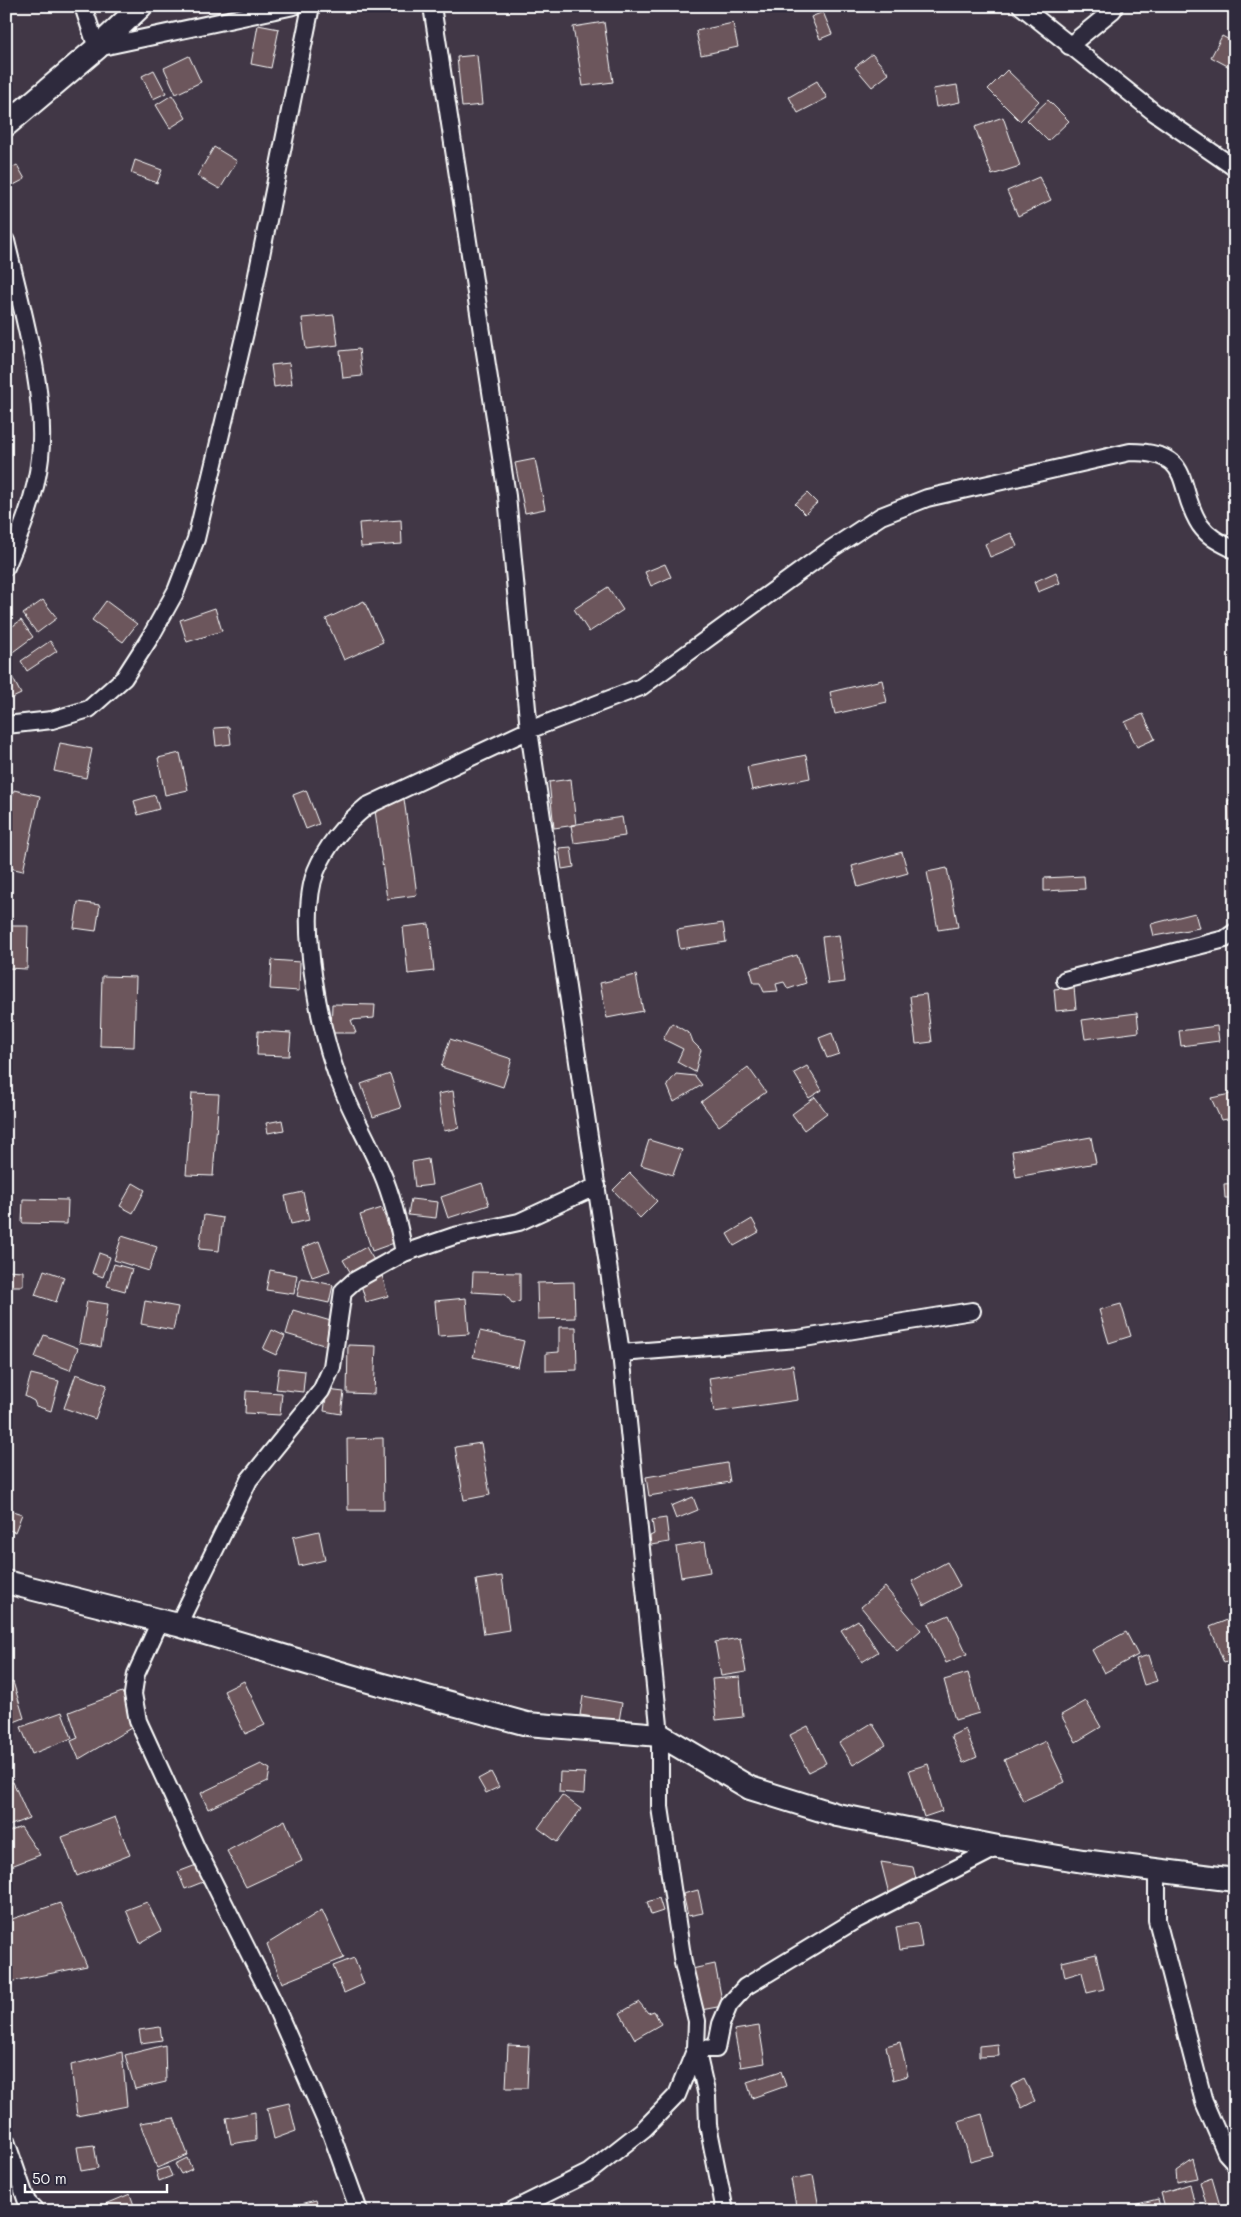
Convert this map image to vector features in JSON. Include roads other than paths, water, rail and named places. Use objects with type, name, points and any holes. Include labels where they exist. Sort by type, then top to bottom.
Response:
[{"type":"main road","points":[[6,125],[97,48],[141,6]]},
{"type":"main road","points":[[6,1582],[169,1623],[361,1679],[527,1724],[660,1735],[750,1788],[837,1814],[998,1848],[1235,1880]]},
{"type":"street","points":[[83,6],[97,48],[294,6]]},
{"type":"street","points":[[6,725],[52,720],[89,708],[124,678],[152,636],[176,592],[196,539],[248,320],[312,6]]},
{"type":"street","points":[[432,6],[507,496],[529,730],[598,1186],[621,1353],[660,1735],[660,1807],[683,1964],[697,2020],[696,2048],[707,2096],[708,2125],[725,2211]]},
{"type":"street","points":[[1021,6],[1069,46],[1155,112],[1235,168]]},
{"type":"street","points":[[1069,46],[1112,10],[1114,6]]},
{"type":"street","points":[[6,241],[27,331],[40,408],[40,458],[26,520],[6,567]]},
{"type":"street","points":[[404,1253],[389,1192],[340,1085],[329,1051],[312,971],[309,900],[327,848],[346,823],[367,806],[529,730],[642,687],[828,551],[873,521],[927,498],[1130,452],[1147,452],[1163,455],[1174,466],[1184,480],[1200,525],[1214,540],[1235,550]]},
{"type":"street","points":[[1065,980],[1225,939],[1235,932]]},
{"type":"street","points":[[1214,942],[1235,944]]},
{"type":"street","points":[[359,2211],[331,2133],[272,1999],[199,1853],[138,1721],[134,1694],[136,1674],[169,1623],[249,1480],[322,1391],[332,1367],[343,1291],[360,1277],[404,1253],[454,1236],[519,1222],[598,1186]]},
{"type":"street","points":[[621,1353],[798,1339],[972,1311]]},
{"type":"street","points":[[696,2048],[716,2049],[721,2024],[729,2005],[745,1987],[854,1921],[998,1848]]},
{"type":"street","points":[[1158,1870],[1157,1920],[1204,2102],[1226,2153],[1235,2163]]},
{"type":"street","points":[[511,2211],[588,2172],[644,2129],[677,2095],[696,2048]]},
{"type":"street","points":[[6,2141],[27,2202],[36,2211]]}]
